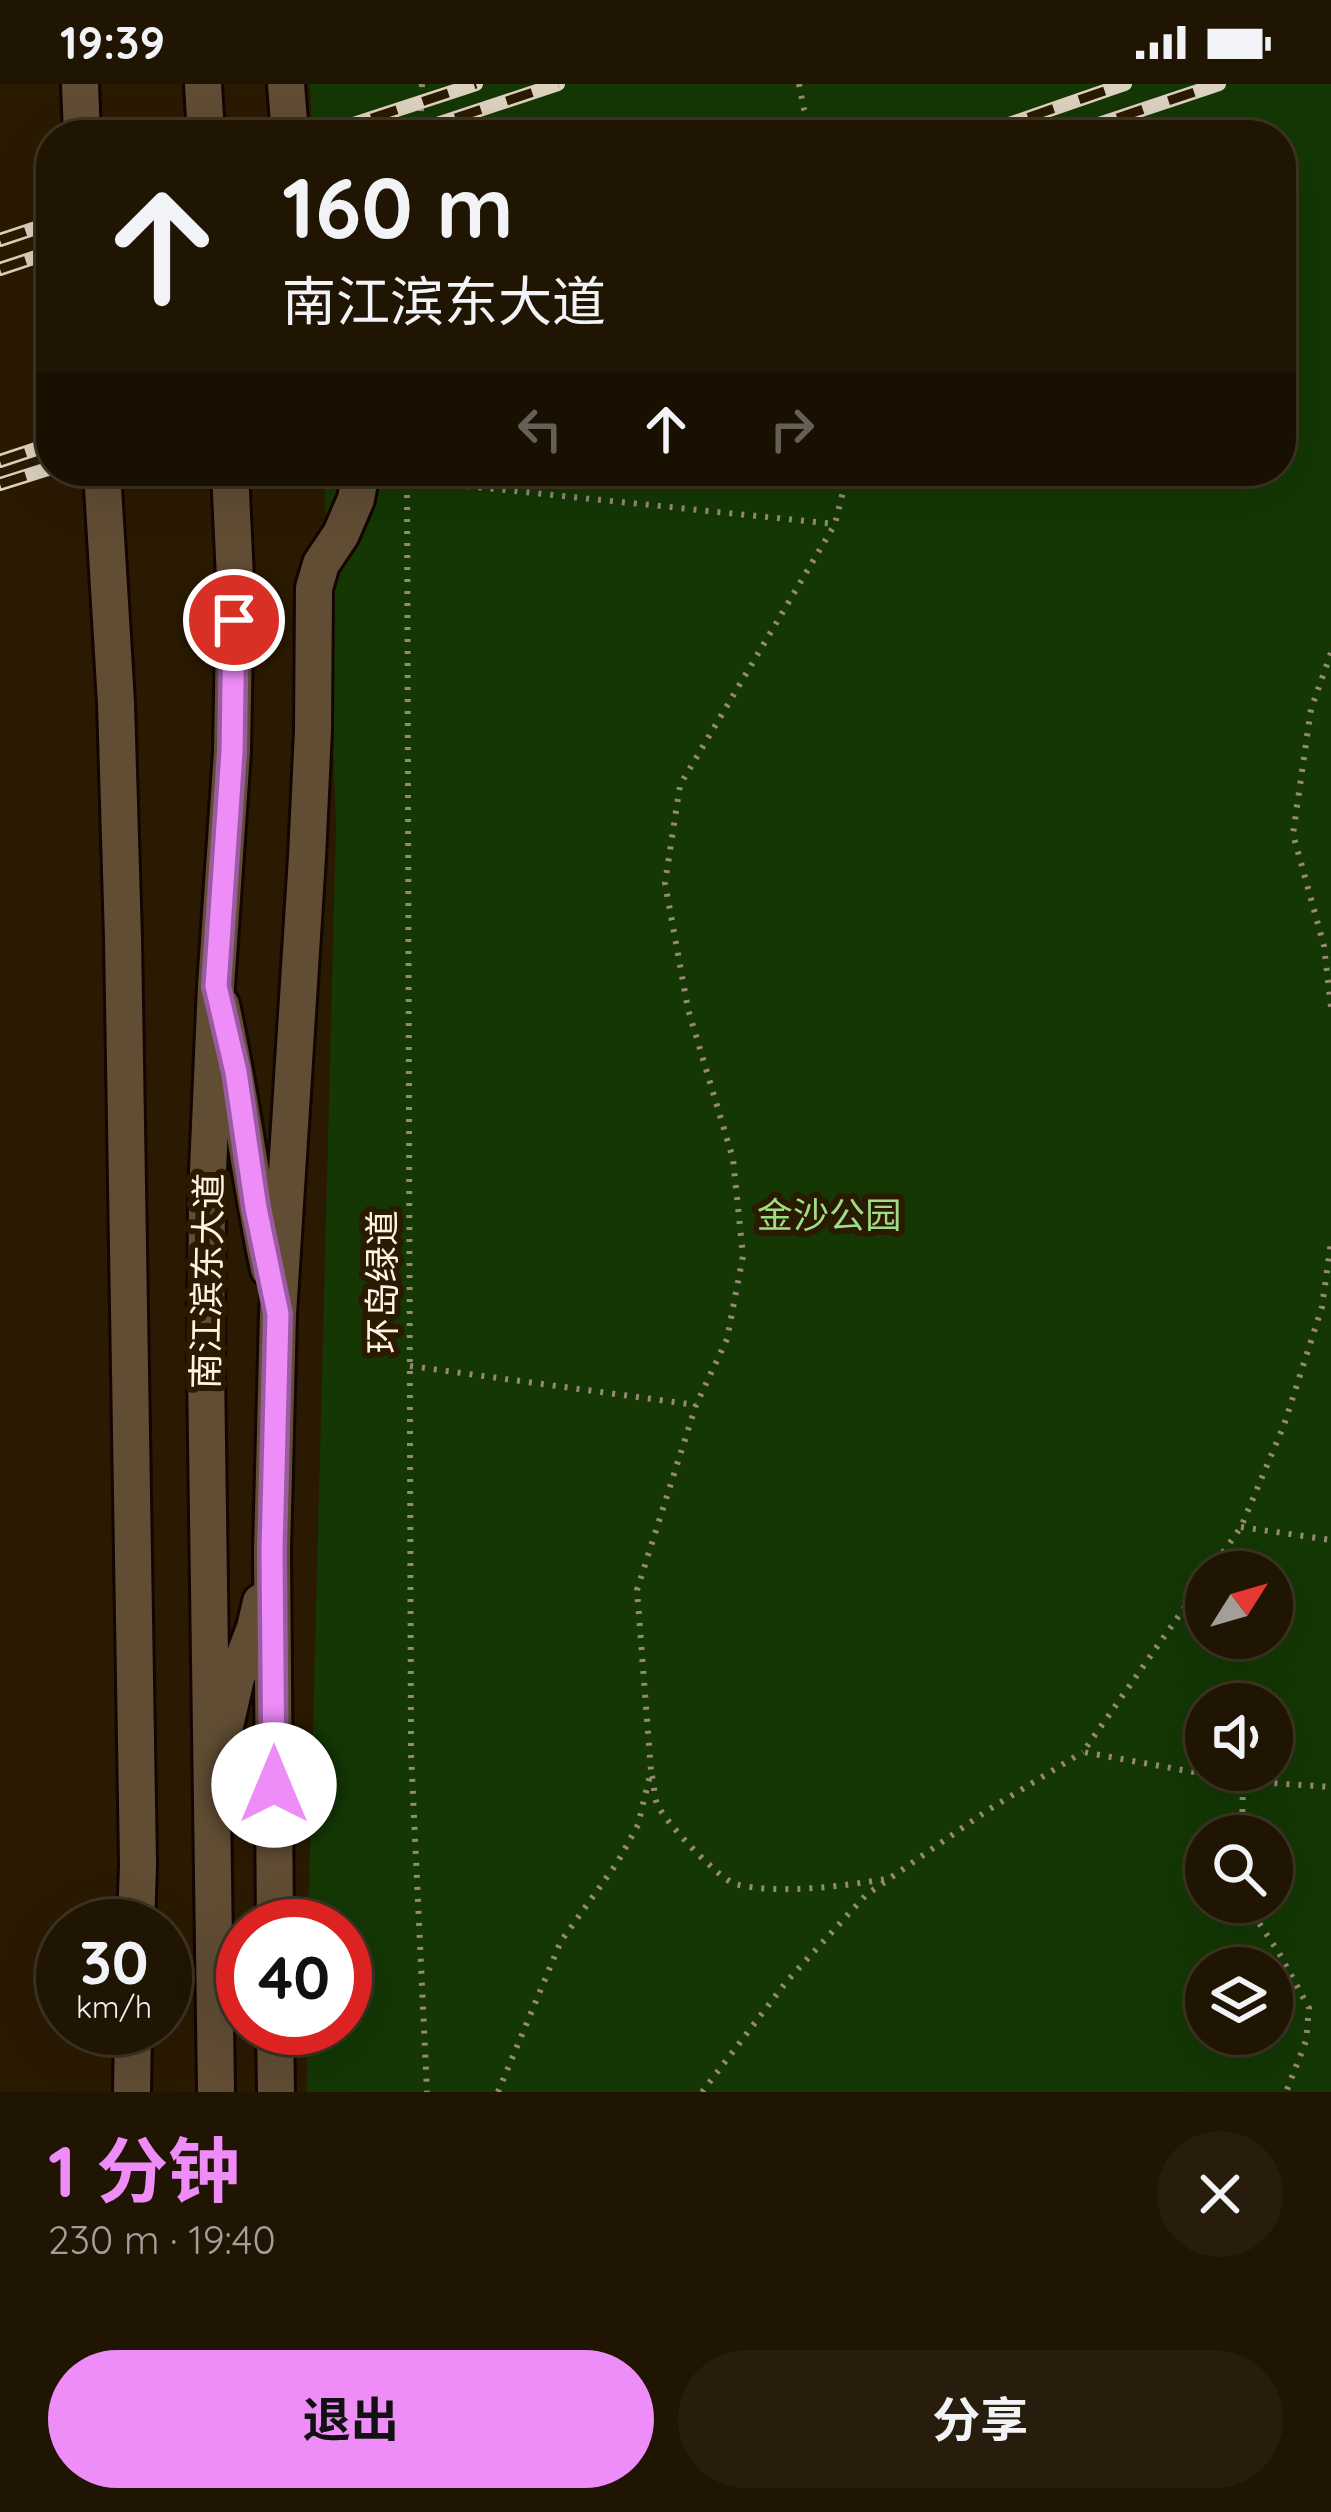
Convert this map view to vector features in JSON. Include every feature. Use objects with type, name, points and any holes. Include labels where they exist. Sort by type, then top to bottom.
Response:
[{"type":"main road","points":[[80,84],[81,120]]},
{"type":"main road","points":[[286,84],[289,120]]},
{"type":"main road","points":[[203,85],[205,120]]},
{"type":"main road","name":"南江滨东大道","points":[[103,486],[124,938],[137,1899]]},
{"type":"main road","name":"南江滨东大道","points":[[216,2092],[207,1194],[232,730],[235,578],[231,486]]},
{"type":"main road","points":[[274,1899],[272,1550],[278,1314],[307,856],[314,588],[358,486]]},
{"type":"main road","points":[[216,986],[236,1072],[278,1314]]},
{"type":"main road","points":[[212,1784],[272,1550]]},
{"type":"main road","points":[[131,2086],[132,2055]]},
{"type":"main road","points":[[275,2055],[276,2092]]},
{"type":"path","points":[[421,120],[422,84]]},
{"type":"path","points":[[799,84],[809,120]]},
{"type":"path","name":"环岛绿道","points":[[407,486],[411,1753],[427,2092]]},
{"type":"path","points":[[496,486],[835,524]]},
{"type":"path","points":[[844,486],[835,524],[680,785],[665,883],[688,1009],[733,1159],[743,1256],[727,1339],[695,1405],[637,1590],[658,1806],[692,1848],[731,1883],[771,1888],[889,1879]]},
{"type":"path","points":[[1331,653],[1311,709],[1294,834],[1324,946],[1331,1007]]},
{"type":"path","points":[[1224,1551],[1240,1528],[1284,1425],[1322,1307],[1331,1242]]},
{"type":"path","points":[[410,1366],[695,1405]]},
{"type":"path","points":[[1240,1528],[1331,1540]]},
{"type":"path","points":[[702,2092],[787,1981],[866,1895],[988,1810],[1083,1752],[1185,1607]]},
{"type":"path","points":[[1083,1752],[1185,1770]]},
{"type":"path","points":[[498,2092],[561,1941],[638,1825],[651,1771]]},
{"type":"path","points":[[1293,1784],[1331,1787]]},
{"type":"path","points":[[1259,1923],[1309,2008],[1306,2042],[1286,2092]]},
{"type":"green space","name":"金沙公园","points":[[310,84],[1331,84],[1331,2092],[307,2092],[307,2055],[372,2055],[372,1899],[309,1899],[336,827],[325,486],[1296,486],[1296,120],[311,120]]},
{"type":"railway","points":[[366,120],[476,84]]},
{"type":"railway","points":[[449,120],[558,84]]},
{"type":"railway","points":[[1021,120],[1125,84]]},
{"type":"railway","points":[[1111,120],[1219,84]]},
{"type":"railway","points":[[0,240],[36,228]]},
{"type":"railway","points":[[0,269],[36,257]]},
{"type":"railway","points":[[0,461],[36,449]]},
{"type":"railway","points":[[0,484],[36,473]]},
{"type":"route","points":[[234,620],[232,752],[216,986],[236,1072],[278,1314],[272,1550],[274,1785]]}]
